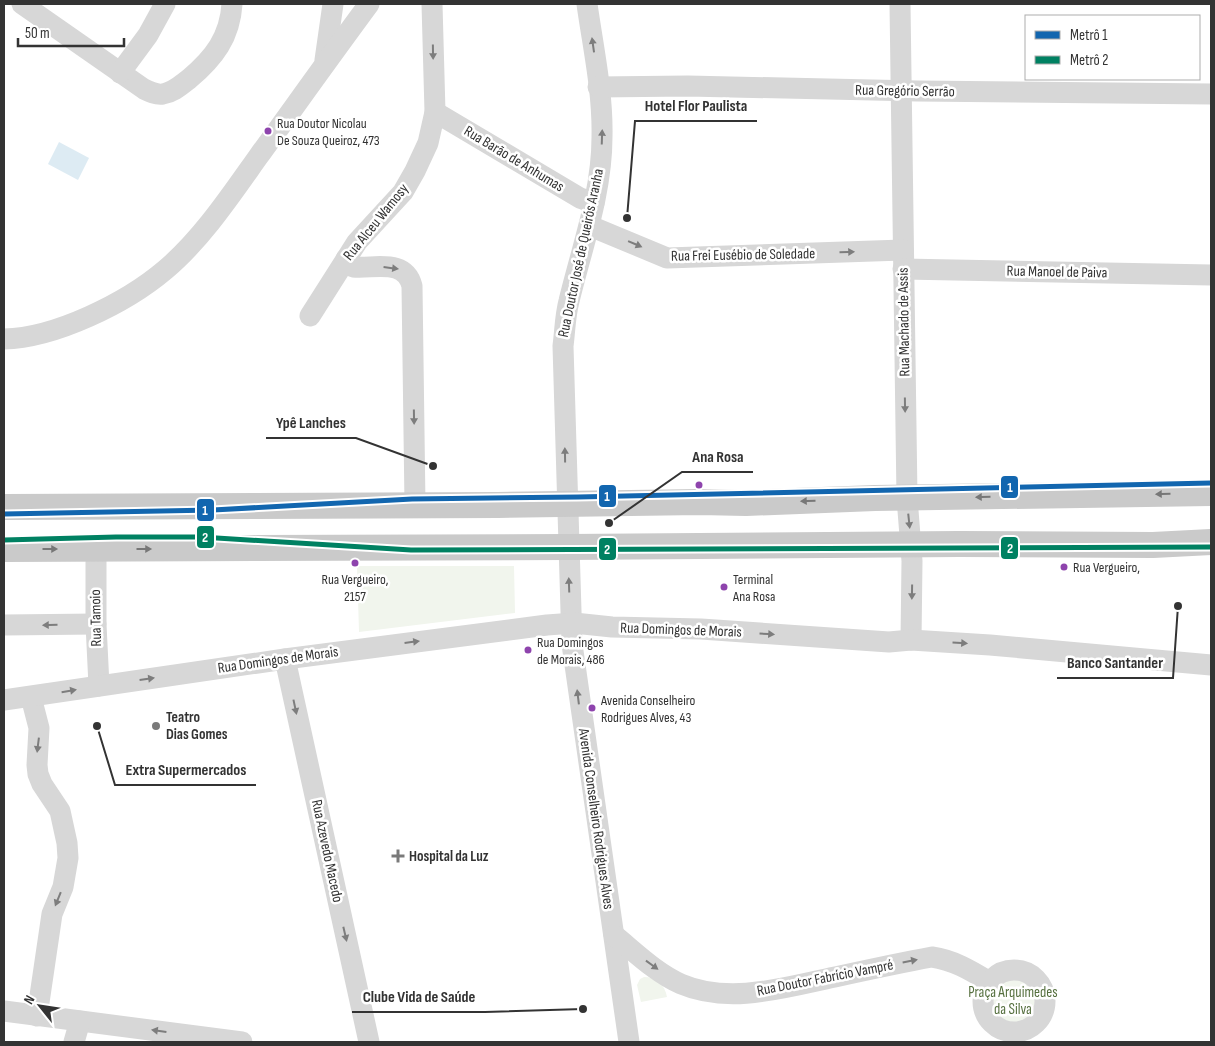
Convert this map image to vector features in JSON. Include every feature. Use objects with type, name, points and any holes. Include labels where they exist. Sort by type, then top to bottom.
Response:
[{"type":"main road","points":[[4,507],[746,503],[907,498],[1211,493]]},
{"type":"main road","points":[[4,549],[912,544],[1153,545],[1211,542]]},
{"type":"street","points":[[22,4],[144,90],[162,94],[174,91],[206,65],[219,48],[228,29],[232,15],[232,4]]},
{"type":"street","points":[[120,74],[148,35],[165,4]]},
{"type":"street","points":[[324,64],[334,4]]},
{"type":"street","points":[[4,339],[38,335],[77,321],[124,299],[164,270],[189,247],[232,194],[369,4]]},
{"type":"street","name":"Rua Alceu Wamosy","points":[[310,316],[357,242],[403,192],[416,171],[428,143],[435,112],[432,4]]},
{"type":"street","name":"Rua Doutor José de Queirós Aranha","points":[[567,504],[563,346],[568,303],[590,226],[602,138],[598,87],[587,4]]},
{"type":"street","name":"Rua Machado de Assis","points":[[900,4],[907,498],[912,544],[911,640]]},
{"type":"street","name":"Rua Gregório Serrão","points":[[598,87],[698,86],[900,91],[1211,94]]},
{"type":"street","name":"Rua Barão de Anhumas","points":[[435,112],[580,198],[594,203]]},
{"type":"street","name":"Rua Frei Eusébio de Soledade","points":[[590,226],[667,258],[903,260]]},
{"type":"street","points":[[346,259],[353,267],[397,268],[405,272],[410,278],[413,304],[415,505]]},
{"type":"street","name":"Rua Manoel de Paiva","points":[[903,260],[1211,275]]},
{"type":"street","name":"Avenida Conselheiro Rodrigues Alves","points":[[567,504],[571,623],[580,707],[629,1042]]},
{"type":"street","name":"Rua Tamoio","points":[[96,549],[96,624],[99,686]]},
{"type":"street","name":"Rua Domingos de Morais","points":[[4,700],[32,698],[99,686],[285,659],[524,627],[571,623],[612,627],[701,629],[889,642],[911,640],[990,645],[1211,665]]},
{"type":"street","points":[[4,625],[96,624]]},
{"type":"street","name":"Rua Azevedo Macedo","points":[[285,659],[370,1042]]},
{"type":"street","points":[[32,698],[39,728],[36,765],[38,774],[42,784],[60,811],[66,836],[68,858],[63,887],[52,914],[37,1016]]},
{"type":"street","name":"Rua Doutor Fabrício Vampré","points":[[614,935],[655,968],[682,984],[709,992],[737,994],[768,991],[932,957],[944,958],[988,981]]},
{"type":"street","points":[[1017,969],[1034,976],[1044,991],[1045,1000],[1040,1017],[1016,1037],[1001,1030],[988,1018],[982,1002],[983,993],[988,981],[999,972],[1017,969]]},
{"type":"street","points":[[4,1011],[242,1042]]},
{"type":"street","points":[[74,1042],[80,1021]]},
{"type":"green space","points":[[357,566],[514,566],[515,613],[359,632]]},
{"type":"green space","points":[[644,977],[652,978],[659,982],[667,997],[641,1002],[637,985],[640,979]]},
{"type":"green space","name":"Praça Arquimedes da Silva","points":[[1009,978],[1017,978],[1029,984],[1035,1000],[1029,1016],[1017,1022],[1009,1022],[997,1016],[991,1004],[991,996],[997,984]]},
{"type":"shaded area","points":[[59,142],[89,158],[78,180],[48,164]]},
{"type":"metro line","name":"1","points":[[4,514],[213,510],[412,499],[1211,483]]},
{"type":"metro line","name":"2","points":[[4,540],[201,537],[411,550],[1211,547]]},
{"type":"place","name":"Rua Doutor Nicolau De Souza Queiroz, 473","points":[[268,131]]},
{"type":"place","name":"Hotel Flor Paulista","points":[[627,218]]},
{"type":"place","name":"Ypê Lanches","points":[[433,466]]},
{"type":"place","name":"Ana Rosa","points":[[609,523]]},
{"type":"place","name":"Rua Vergueiro, 2157","points":[[355,563]]},
{"type":"place","name":"Rua Vergueiro,","points":[[1064,567]]},
{"type":"place","name":"Terminal Ana Rosa","points":[[724,587]]},
{"type":"place","name":"Banco Santander","points":[[1178,606]]},
{"type":"place","name":"Rua Domingos de Morais, 486","points":[[528,650]]},
{"type":"place","name":"Avenida Conselheiro Rodrigues Alves, 43","points":[[592,708]]},
{"type":"place","name":"Extra Supermercados","points":[[97,726]]},
{"type":"place","name":"Teatro Dias Gomes","points":[[156,726]]},
{"type":"place","name":"Hospital da Luz","points":[[398,856]]},
{"type":"place","name":"Clube Vida de Saúde","points":[[583,1009]]}]
